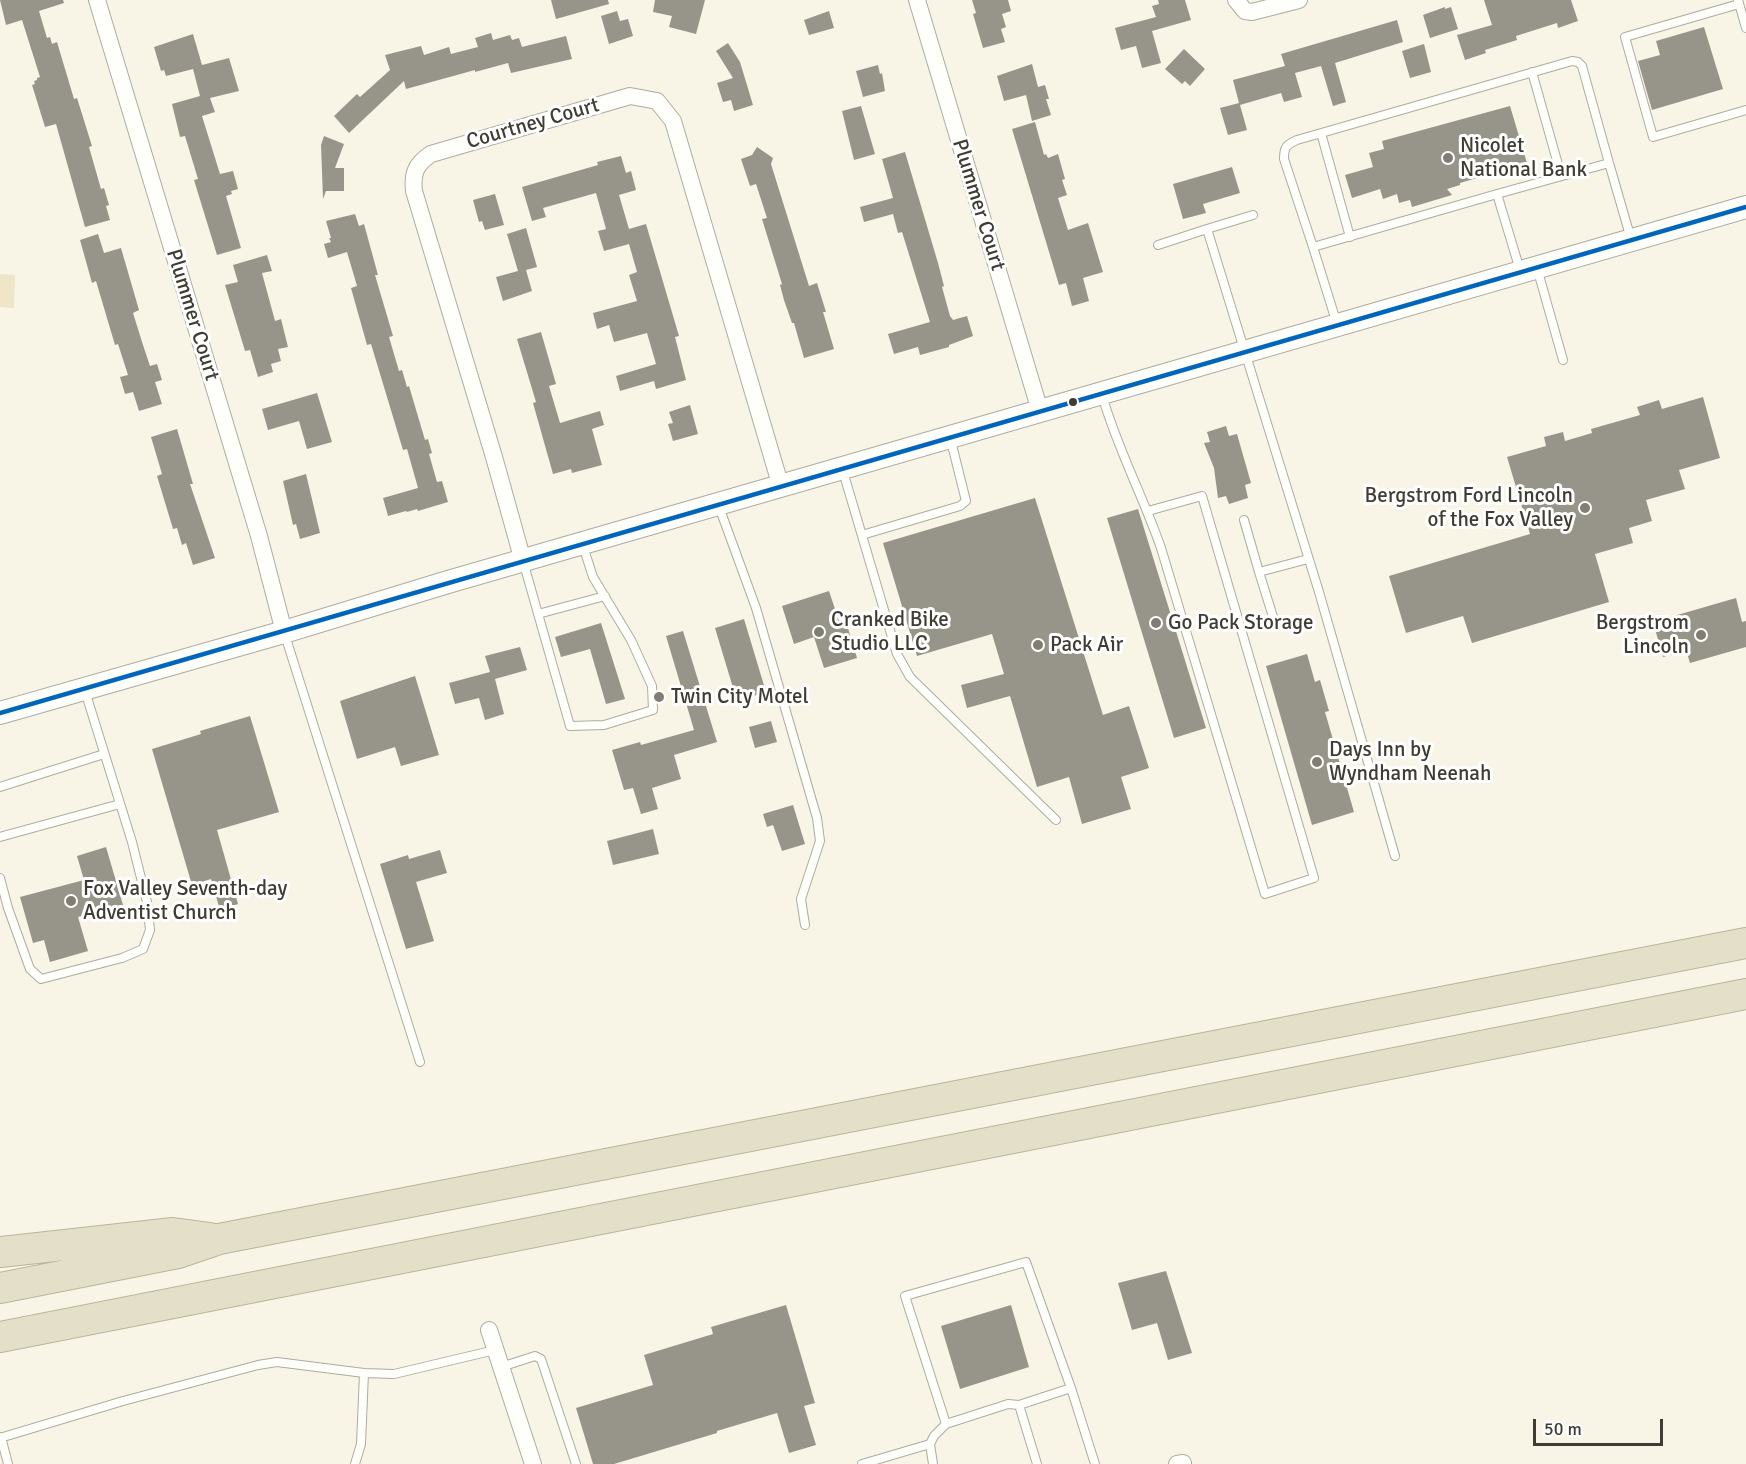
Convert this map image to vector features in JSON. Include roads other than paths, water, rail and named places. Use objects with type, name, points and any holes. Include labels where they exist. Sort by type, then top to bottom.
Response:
[{"type":"highway","points":[[0,1288],[178,1253],[219,1239],[1746,943]]},
{"type":"highway","points":[[0,1338],[1746,994]]},
{"type":"highway","points":[[0,1252],[173,1233],[219,1239]]},
{"type":"main road","points":[[0,713],[1746,207]]},
{"type":"street","name":"Plummer Court","points":[[97,0],[259,536],[284,632]]},
{"type":"street","name":"Plummer Court","points":[[917,0],[1040,411]]},
{"type":"street","points":[[1241,6],[1261,11],[1299,0]]},
{"type":"street","name":"Courtney Court","points":[[523,561],[412,178],[421,161],[431,154],[630,96],[657,101],[672,122],[781,487]]},
{"type":"street","points":[[489,1330],[533,1464]]},
{"type":"lane","points":[[1746,28],[1739,2],[1625,37],[1653,137],[1746,110]]},
{"type":"lane","points":[[1337,324],[1284,159],[1284,148],[1287,144],[1532,72],[1572,61],[1582,66],[1632,240]]},
{"type":"lane","points":[[1532,72],[1561,176]]},
{"type":"lane","points":[[1321,133],[1350,237]]},
{"type":"lane","points":[[1313,247],[1609,163]]},
{"type":"lane","points":[[1497,194],[1529,269],[1563,360]]},
{"type":"lane","points":[[1158,245],[1253,215]]},
{"type":"lane","points":[[1207,229],[1308,559],[1395,856]]},
{"type":"lane","points":[[1102,393],[1114,435],[1148,511],[1195,658],[1265,894],[1314,878],[1202,495],[1148,511]]},
{"type":"lane","points":[[862,535],[960,507],[966,501],[950,437]]},
{"type":"lane","points":[[842,468],[897,654],[910,677],[1056,820]]},
{"type":"lane","points":[[717,504],[756,608],[817,818],[820,841],[801,899],[805,925]]},
{"type":"lane","points":[[1244,520],[1274,620]]},
{"type":"lane","points":[[523,561],[570,726],[604,725],[653,710],[652,686],[631,640],[593,577],[582,543]]},
{"type":"lane","points":[[1259,572],[1308,559]]},
{"type":"lane","points":[[538,614],[605,596]]},
{"type":"lane","points":[[284,632],[420,1062]]},
{"type":"lane","points":[[0,878],[30,969],[41,979],[122,958],[143,949],[150,930],[147,902],[132,842],[84,689]]},
{"type":"lane","points":[[0,787],[104,754]]},
{"type":"lane","points":[[0,837],[120,804]]},
{"type":"lane","points":[[946,1424],[904,1296],[1026,1262],[1071,1388],[1095,1464]]},
{"type":"lane","points":[[8,1464],[1,1438],[258,1365],[277,1362],[364,1373],[394,1374],[495,1350]]},
{"type":"lane","points":[[501,1367],[535,1356],[541,1359],[576,1464]]},
{"type":"lane","points":[[355,1464],[361,1444],[364,1373]]},
{"type":"lane","points":[[933,1464],[930,1444],[934,1436],[946,1424],[1008,1404],[1019,1405],[1071,1388]]},
{"type":"lane","points":[[1019,1405],[1037,1464]]},
{"type":"lane","points":[[862,1464],[930,1444]]},
{"type":"place","name":"Nicolet National Bank","points":[[1448,158]]},
{"type":"place","name":"Bergstrom Ford Lincoln of the Fox Valley","points":[[1585,508]]},
{"type":"place","name":"Go Pack Storage","points":[[1156,623]]},
{"type":"place","name":"Cranked Bike Studio LLC","points":[[819,632]]},
{"type":"place","name":"Bergstrom Lincoln","points":[[1701,635]]},
{"type":"place","name":"Pack Air","points":[[1038,645]]},
{"type":"place","name":"Twin City Motel","points":[[659,697]]},
{"type":"place","name":"Days Inn by Wyndham Neenah","points":[[1317,762]]},
{"type":"place","name":"Fox Valley Seventh-day Adventist Church","points":[[71,901]]}]
